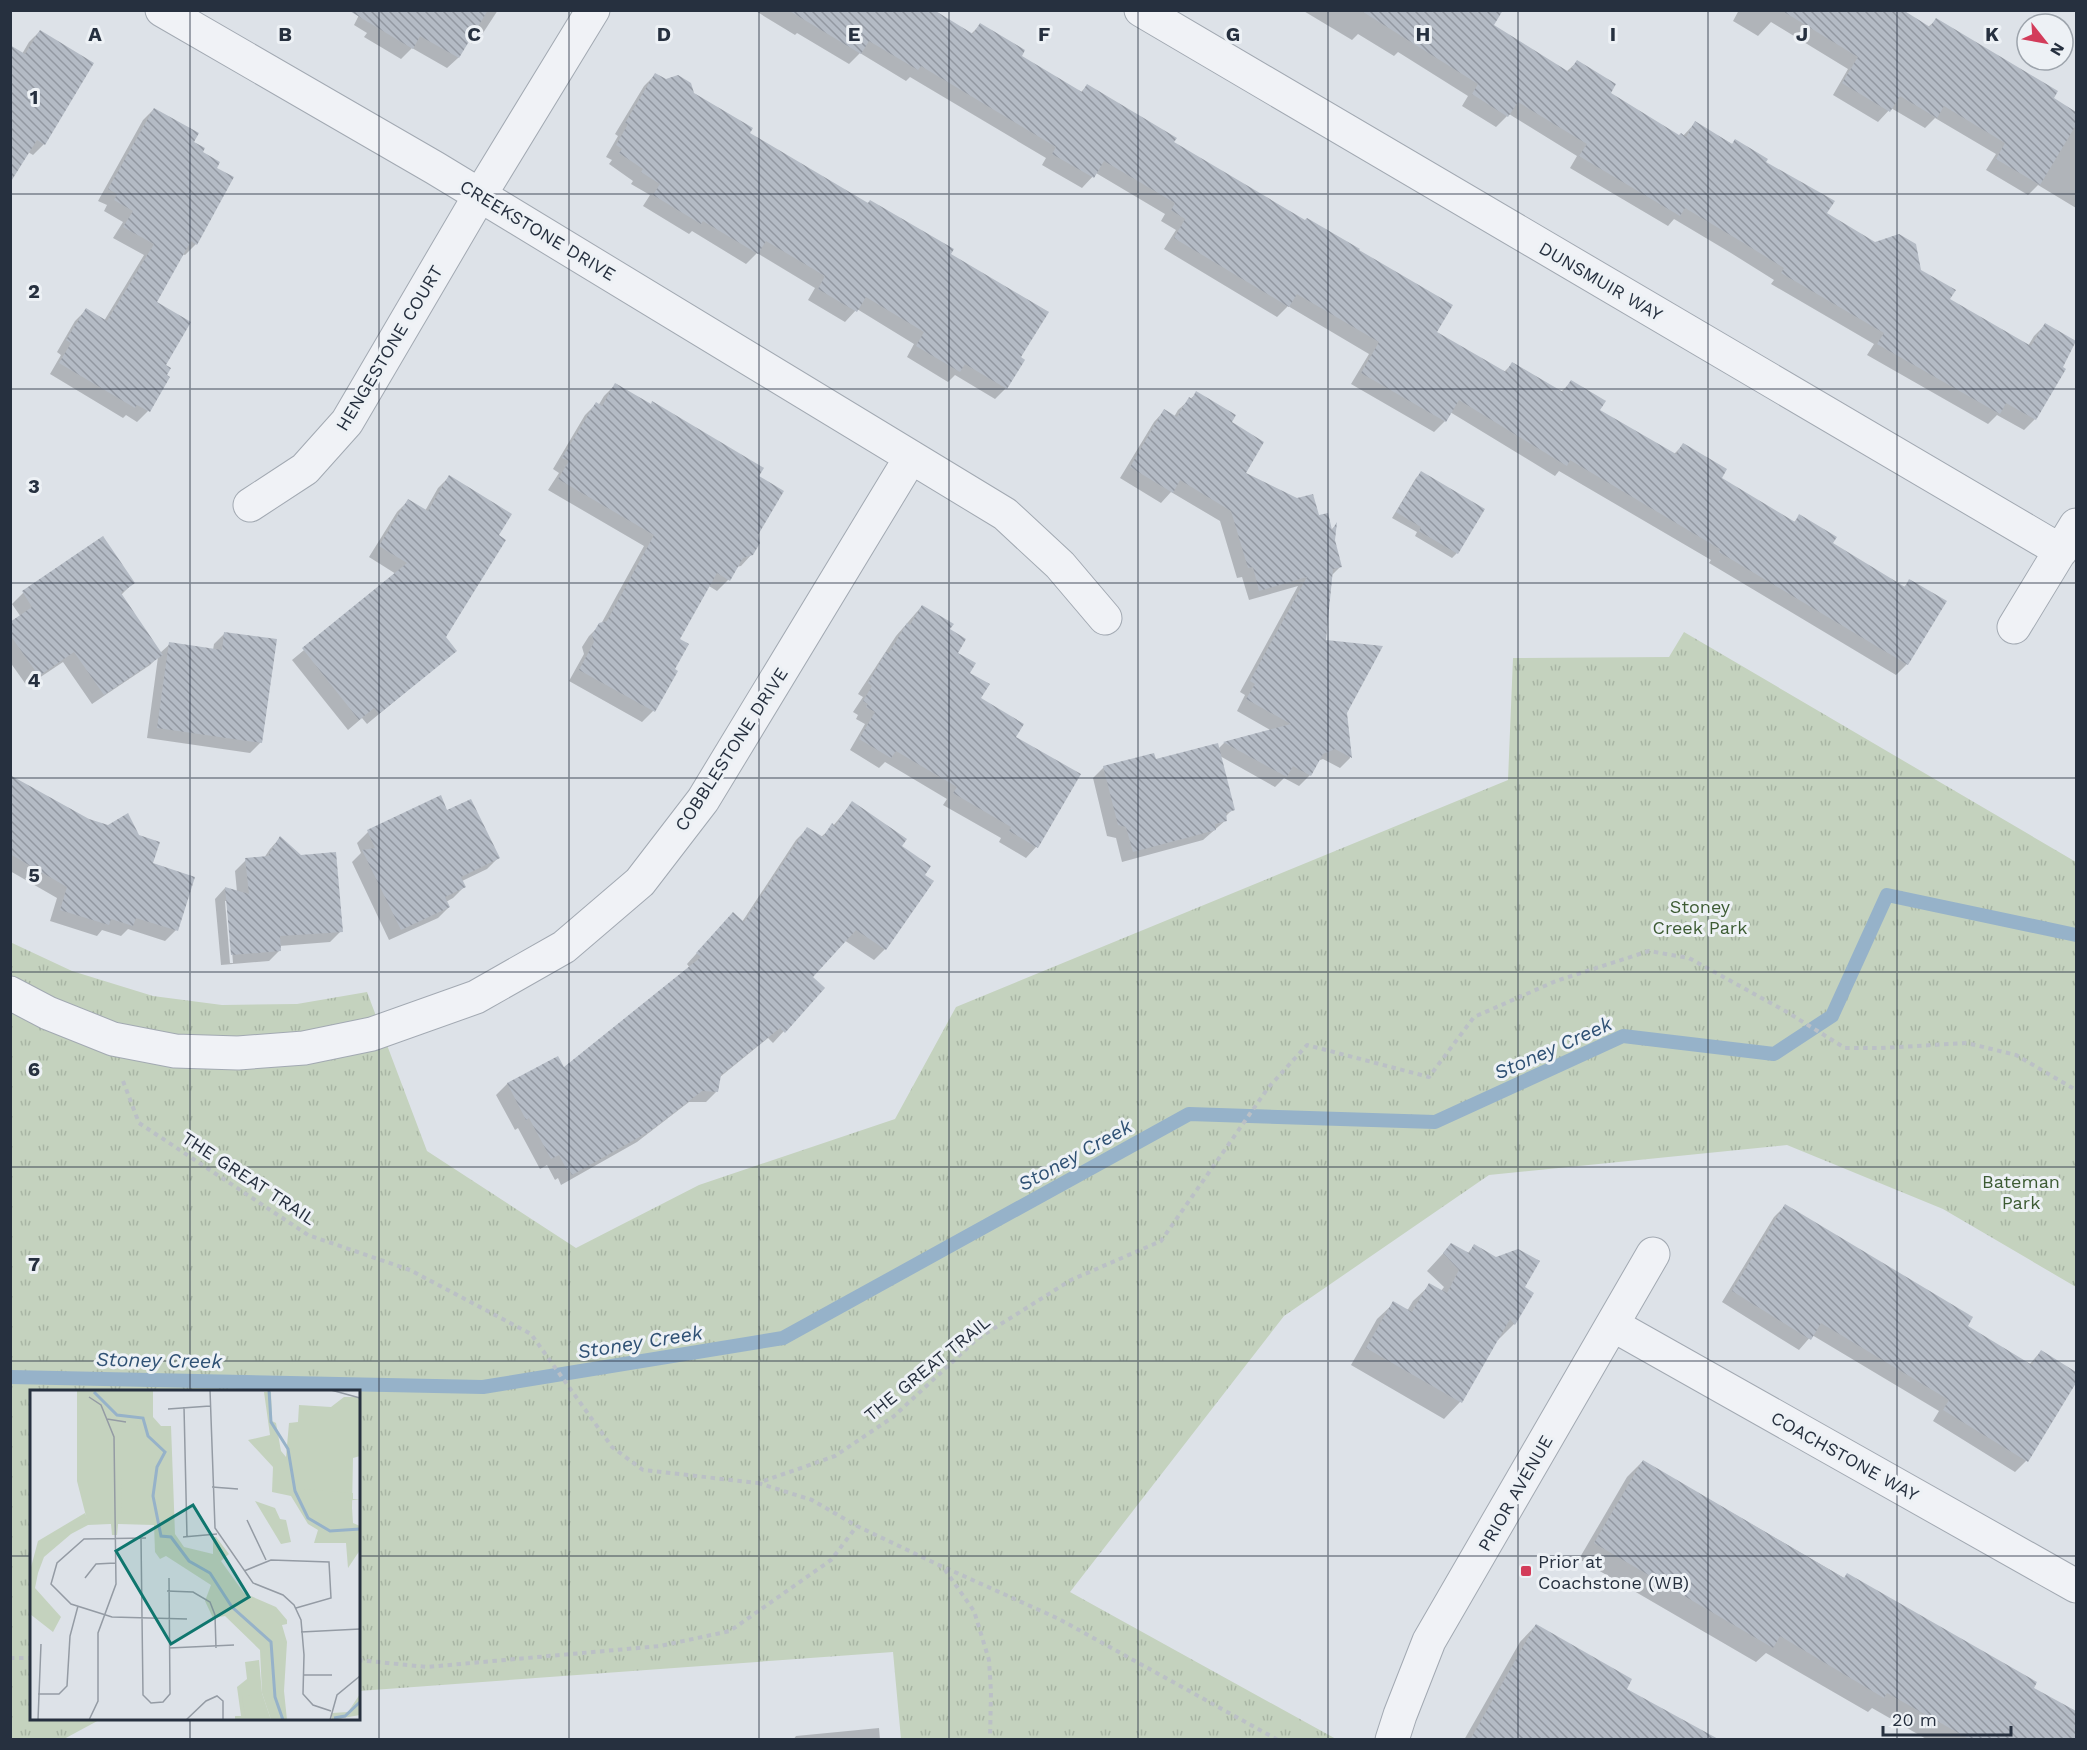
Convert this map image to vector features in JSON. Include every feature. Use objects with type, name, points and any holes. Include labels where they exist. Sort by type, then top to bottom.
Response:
[{"type":"street","name":"CREEKSTONE DRIVE","points":[[162,10],[480,195],[1005,514],[1060,565],[1105,618]]},
{"type":"street","name":"HENGESTONE COURT","points":[[250,505],[305,469],[347,422],[592,10]]},
{"type":"street","name":"DUNSMUIR WAY","points":[[1141,10],[2069,538]]},
{"type":"street","name":"COBBLESTONE DRIVE","points":[[10,993],[48,1013],[114,1039],[175,1051],[238,1053],[304,1048],[372,1034],[476,997],[564,947],[640,882],[703,800],[911,457]]},
{"type":"street","points":[[2014,627],[2069,538]]},
{"type":"street","name":"PRIOR AVENUE","points":[[1392,1740],[1429,1641],[1653,1254]]},
{"type":"street","name":"COACHSTONE WAY","points":[[1613,1325],[2076,1586]]},
{"type":"path","name":"THE GREAT TRAIL","points":[[114,1039],[123,1081],[139,1123],[308,1235],[410,1270],[531,1334],[612,1447],[643,1470],[758,1483],[835,1456],[893,1417],[976,1339],[1071,1280],[1161,1241],[1268,1088],[1307,1045],[1429,1077],[1474,1017],[1556,981],[1649,951],[1689,958],[1787,1012],[1845,1048],[1967,1043],[2016,1055],[2076,1090]]},
{"type":"path","points":[[758,1483],[812,1500],[857,1526],[1059,1619],[1278,1740]]},
{"type":"path","points":[[360,1660],[426,1667],[660,1646],[730,1631],[831,1560],[857,1526]]},
{"type":"path","points":[[944,1567],[974,1611],[989,1660],[990,1740]]},
{"type":"path","points":[[10,1659],[30,1658]]},
{"type":"green space","name":"Stoney Creek Park","points":[[1684,632],[2076,862],[2076,1287],[1943,1209],[1787,1145],[1489,1175],[1284,1316],[1070,1592],[1336,1739],[901,1739],[893,1652],[360,1691],[360,1390],[30,1390],[30,1720],[99,1720],[64,1739],[11,1739],[10,942],[72,971],[153,996],[222,1005],[297,1004],[367,992],[427,1151],[576,1248],[699,1185],[895,1119],[956,1007],[1508,780],[1513,658],[1669,657]]},
{"type":"building","points":[[348,10],[488,10],[459,58],[420,36],[413,49]]},
{"type":"building","points":[[788,10],[934,10],[973,34],[980,23],[1025,50],[1022,56],[1082,92],[1087,84],[1177,138],[1174,142],[1453,305],[1437,332],[1506,372],[1512,362],[1563,392],[1571,380],[1606,401],[1600,410],[1676,454],[1683,443],[1727,469],[1722,478],[1795,522],[1799,514],[1837,537],[1833,543],[1905,587],[1909,579],[1947,601],[1908,665],[1570,460],[1567,466],[1459,400],[1446,422],[1361,373],[1379,342],[1297,294],[1289,307],[1174,238],[1185,219],[1171,210],[1175,203],[1104,161],[1094,178],[1052,154],[1056,147],[921,66],[918,70],[869,41],[861,54]]},
{"type":"building","points":[[1360,10],[1503,10],[1494,25],[1569,72],[1577,60],[1616,84],[1611,93],[1679,135],[1681,133],[1686,137],[1695,121],[1732,144],[1735,139],[1768,159],[1766,162],[1835,201],[1827,213],[1875,242],[1899,234],[1916,244],[1921,270],[1956,290],[1950,299],[2031,346],[2045,323],[2076,341],[2063,367],[2066,369],[2036,420],[2006,403],[2000,414],[1877,344],[1884,333],[1781,273],[1784,268],[1742,242],[1685,208],[1680,216],[1579,156],[1587,144],[1518,102],[1508,117],[1472,94],[1478,84]]},
{"type":"building","points":[[1781,10],[1903,10],[1930,27],[1936,18],[2015,65],[2015,72],[2026,72],[2058,91],[2054,98],[2076,112],[2076,125],[2040,185],[1996,159],[2005,143],[1944,106],[1937,118],[1900,96],[1890,112],[1842,83],[1858,57]]},
{"type":"building","points":[[40,30],[94,63],[45,145],[37,140],[10,183],[10,45],[25,54]]},
{"type":"building","points":[[655,73],[666,79],[678,75],[691,83],[694,93],[753,128],[750,133],[868,203],[870,200],[954,249],[951,254],[1049,312],[1021,357],[1025,360],[1007,389],[965,364],[960,372],[916,346],[924,332],[866,297],[857,312],[818,289],[825,276],[766,241],[758,254],[703,221],[701,224],[653,195],[660,184],[641,172],[643,169],[619,153],[622,149],[616,145],[628,124],[625,123]]},
{"type":"building","points":[[154,108],[199,133],[194,142],[205,148],[203,152],[220,162],[217,168],[234,177],[197,245],[191,241],[157,302],[191,322],[166,365],[171,368],[167,375],[170,377],[150,412],[137,405],[135,408],[59,363],[71,343],[66,340],[86,308],[107,321],[154,244],[123,227],[133,211],[114,200],[117,194],[108,189]]},
{"type":"building","points":[[615,383],[651,404],[652,401],[764,468],[759,476],[784,491],[758,535],[760,543],[753,555],[743,558],[730,581],[717,573],[680,639],[689,644],[675,669],[678,671],[655,712],[579,670],[594,642],[592,635],[599,623],[607,621],[654,535],[558,479],[569,461],[562,458],[596,402],[602,406]]},
{"type":"building","points":[[1196,391],[1236,415],[1232,422],[1264,442],[1246,473],[1297,498],[1313,494],[1319,515],[1328,513],[1332,530],[1337,522],[1335,540],[1342,567],[1333,569],[1326,640],[1383,646],[1347,713],[1352,758],[1335,749],[1323,754],[1311,776],[1293,766],[1287,777],[1223,742],[1291,724],[1246,699],[1255,684],[1250,681],[1307,577],[1259,591],[1253,567],[1248,568],[1231,511],[1180,480],[1173,493],[1130,467],[1164,409],[1177,417],[1189,397],[1192,399]]},
{"type":"building","points":[[1421,471],[1485,509],[1458,554],[1419,531],[1421,527],[1396,512]]},
{"type":"building","points":[[449,475],[512,514],[499,535],[506,540],[446,637],[457,651],[379,714],[374,708],[359,720],[302,648],[407,563],[379,546],[408,499],[428,511]]},
{"type":"building","points":[[103,536],[135,583],[121,593],[163,655],[104,695],[74,652],[39,676],[10,635],[10,622],[32,607],[22,591]]},
{"type":"building","points":[[922,605],[954,624],[950,629],[966,639],[958,653],[976,663],[970,673],[990,684],[981,698],[1024,724],[1016,737],[1081,774],[1038,848],[1009,831],[1011,827],[953,793],[957,787],[896,751],[891,758],[859,739],[875,712],[866,707],[868,704],[863,701],[872,686],[868,683],[886,652],[889,653],[907,623],[910,625]]},
{"type":"building","points":[[224,632],[277,639],[262,743],[157,728],[169,642],[222,650]]},
{"type":"building","points":[[1218,743],[1235,810],[1226,813],[1227,821],[1215,824],[1216,830],[1133,852],[1126,827],[1118,825],[1103,766],[1154,753],[1156,759]]},
{"type":"building","points":[[10,775],[89,819],[108,825],[128,813],[139,835],[160,842],[153,863],[195,877],[178,931],[136,918],[133,926],[111,919],[109,925],[60,910],[67,887],[10,854]]},
{"type":"building","points":[[441,795],[447,810],[471,799],[500,858],[461,877],[466,887],[445,897],[450,907],[401,930],[362,850],[375,848],[367,830]]},
{"type":"building","points":[[852,801],[907,839],[902,846],[931,866],[925,875],[934,881],[886,950],[856,930],[813,977],[825,988],[785,1033],[780,1028],[721,1075],[718,1092],[702,1091],[650,1131],[572,1175],[559,1155],[551,1159],[529,1118],[526,1120],[507,1083],[558,1056],[564,1067],[701,957],[696,953],[733,912],[744,922],[807,827],[823,837],[832,823],[835,826]]},
{"type":"building","points":[[280,836],[301,855],[336,852],[343,932],[280,936],[281,951],[231,955],[225,887],[249,894],[245,858],[268,856]]},
{"type":"building","points":[[1785,1204],[1973,1317],[1968,1326],[2032,1365],[2041,1350],[2076,1372],[2076,1383],[2028,1462],[1943,1410],[1949,1400],[1821,1323],[1811,1340],[1732,1291]]},
{"type":"building","points":[[1451,1243],[1469,1253],[1474,1244],[1496,1257],[1518,1249],[1540,1261],[1525,1287],[1534,1293],[1515,1325],[1510,1319],[1462,1403],[1366,1348],[1393,1301],[1412,1312],[1429,1283],[1447,1293],[1459,1270],[1443,1253]]},
{"type":"building","points":[[1643,1460],[1844,1578],[1847,1573],[2037,1682],[2034,1688],[2076,1711],[2076,1740],[1971,1740],[1887,1693],[1884,1698],[1780,1636],[1773,1648],[1594,1543]]},
{"type":"building","points":[[1536,1624],[1632,1679],[1627,1689],[1720,1740],[1470,1740]]},
{"type":"waterway","name":"Stoney Creek","points":[[10,1377],[483,1387],[783,1338],[1189,1114],[1435,1122],[1623,1036],[1774,1054],[1832,1016],[1887,895],[2076,935]]},
{"type":"place","name":"Prior at Coachstone (WB)","points":[[1526,1571]]},
{"type":"park label","name":"Bateman Park","points":[[2021,1191]]}]
